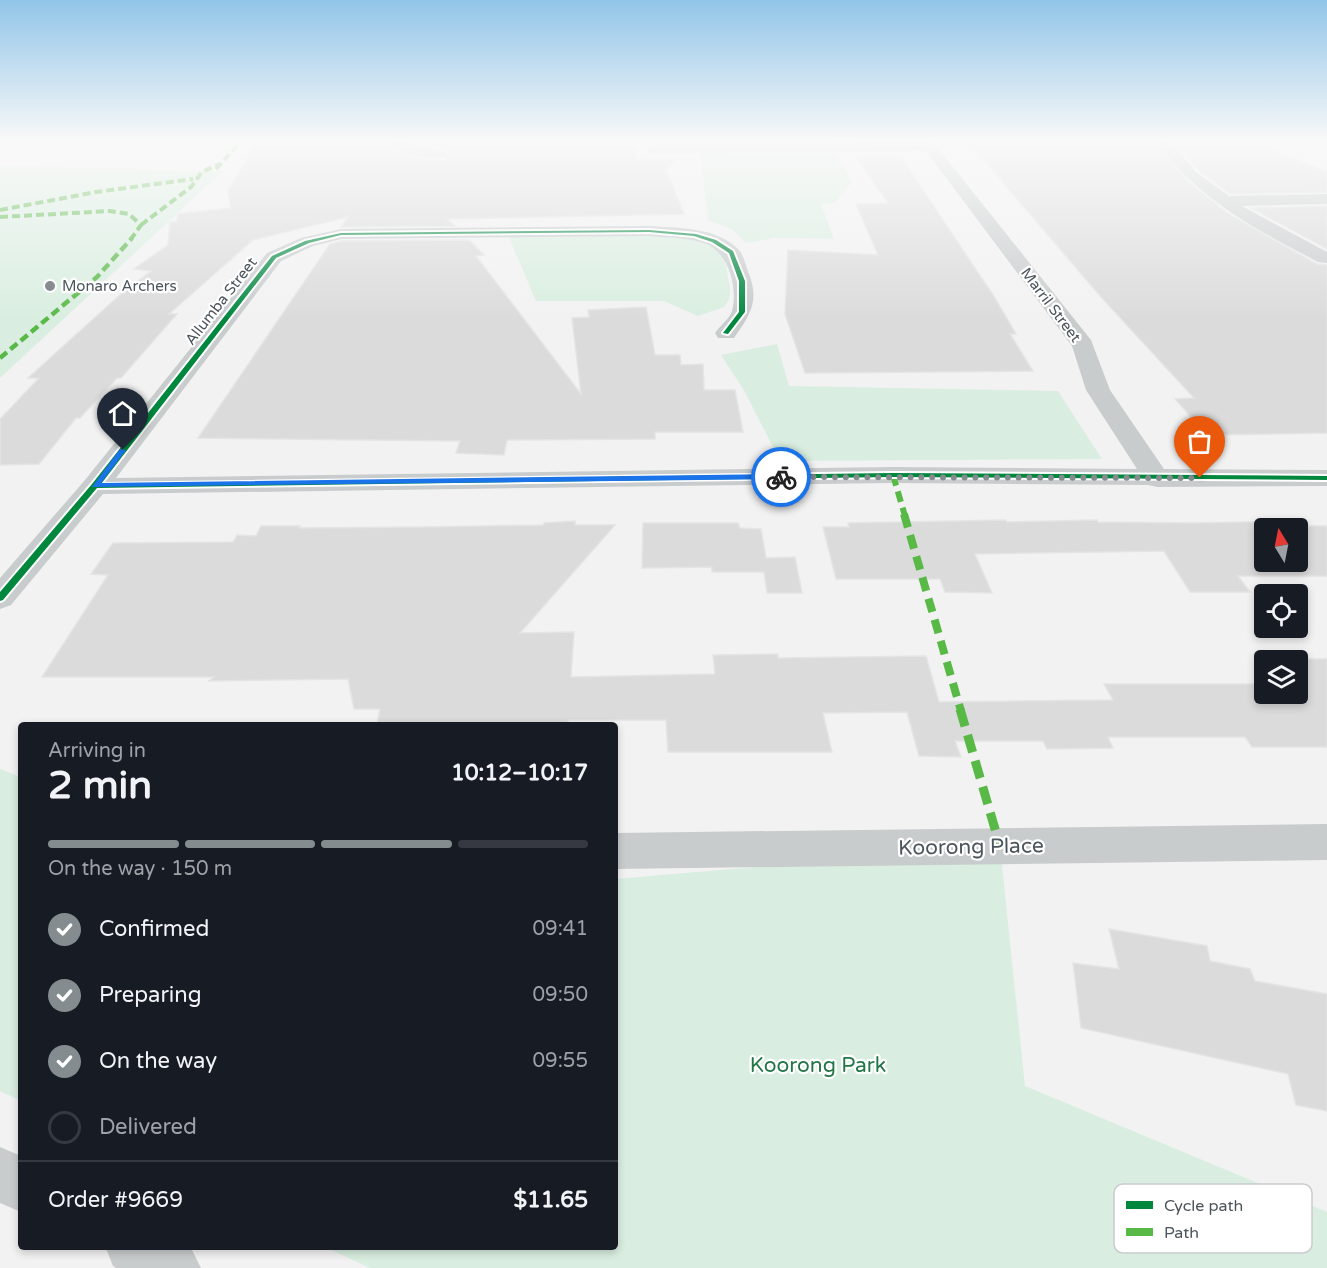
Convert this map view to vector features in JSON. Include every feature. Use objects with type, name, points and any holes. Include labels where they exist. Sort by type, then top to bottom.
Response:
[{"type":"street","name":"Marril Street","points":[[972,201],[1083,345],[1098,390],[1157,479]]},
{"type":"street","points":[[1225,201],[1252,220],[1325,258]]},
{"type":"street","name":"Allumba Street","points":[[0,598],[95,486],[274,257],[307,242],[340,234],[649,231],[694,235],[714,241],[731,252],[742,280],[742,312],[726,333]]},
{"type":"street","points":[[95,486],[893,475],[1157,479],[1327,478]]},
{"type":"street","name":"Koorong Place","points":[[618,851],[1327,842]]},
{"type":"street","points":[[0,1174],[18,1183]]},
{"type":"street","points":[[140,1250],[172,1268]]},
{"type":"green space","name":"Monaro Archers","points":[[0,201],[190,201],[0,378]]},
{"type":"green space","points":[[706,201],[836,201],[821,204],[834,239],[774,238],[746,243],[732,229],[708,220]]},
{"type":"green space","points":[[507,233],[644,234],[696,240],[712,246],[722,255],[730,296],[724,307],[698,316],[664,301],[536,301]]},
{"type":"green space","points":[[777,344],[789,386],[1058,391],[1102,459],[780,461],[745,392],[721,355]]},
{"type":"green space","points":[[0,769],[18,776],[18,1100],[0,1091]]},
{"type":"green space","name":"Koorong Park","points":[[1000,846],[1025,1086],[1260,1184],[1114,1184],[1114,1253],[1312,1253],[1312,1206],[1327,1212],[1327,1268],[370,1268],[331,1250],[618,1250],[618,879]]},
{"type":"building","points":[[230,201],[679,201],[684,214],[447,219],[455,226],[341,227],[348,217],[253,240],[169,314],[177,314],[121,378],[117,378],[80,418],[76,418],[39,464],[0,465],[0,419],[39,378],[28,378],[122,293],[151,271],[134,269],[168,245],[170,222],[177,222],[178,214],[231,208]]},
{"type":"building","points":[[887,201],[930,201],[995,298],[1016,334],[1010,334],[1033,371],[805,373],[785,314],[788,250],[878,255],[856,204],[888,203]]},
{"type":"building","points":[[1019,201],[1213,201],[1229,214],[1317,264],[1327,265],[1327,433],[1207,435],[1175,399],[1194,398],[1101,297]]},
{"type":"building","points":[[1327,206],[1327,249],[1251,208]]},
{"type":"building","points":[[469,240],[484,255],[476,256],[581,394],[572,318],[589,317],[588,310],[646,307],[655,355],[680,355],[681,365],[703,364],[704,390],[735,390],[743,432],[655,432],[655,439],[507,440],[504,455],[456,453],[460,441],[198,438],[330,244],[341,241]]},
{"type":"building","points":[[1006,520],[1007,522],[1097,520],[1098,522],[1254,522],[1254,572],[1308,572],[1308,526],[1327,526],[1327,576],[1238,576],[1250,592],[1190,592],[1164,551],[975,554],[992,593],[945,592],[940,579],[836,579],[823,527],[849,527],[848,523]]},
{"type":"building","points":[[575,521],[575,525],[615,525],[520,633],[574,632],[571,677],[715,674],[713,655],[778,654],[778,658],[926,656],[939,702],[1113,700],[1104,684],[1254,684],[1254,704],[1308,704],[1308,659],[1327,659],[1327,747],[1252,747],[1245,737],[1108,737],[1113,748],[1047,749],[1043,741],[955,741],[961,757],[919,756],[907,712],[823,713],[832,752],[668,752],[666,720],[377,722],[380,709],[354,709],[348,679],[209,681],[214,677],[42,677],[108,575],[91,574],[113,543],[233,542],[237,535],[256,536],[261,526],[300,526],[299,528],[544,525],[544,523]]},
{"type":"building","points":[[643,523],[738,523],[740,528],[761,529],[766,558],[795,557],[802,593],[767,593],[764,572],[712,572],[712,567],[642,568]]},
{"type":"building","points":[[1109,929],[1207,946],[1210,961],[1250,969],[1255,981],[1327,994],[1327,1111],[1296,1105],[1288,1074],[1081,1028],[1073,963],[1119,969]]},
{"type":"marked path","points":[[0,210],[47,201]]},
{"type":"marked path","points":[[141,225],[172,201]]},
{"type":"marked path","points":[[0,217],[110,211],[129,214],[141,225],[115,259],[97,277],[0,358]]},
{"type":"marked path","points":[[893,475],[1000,846]]},
{"type":"cycle path","points":[[0,598],[95,486],[274,257],[307,242],[341,234],[649,231],[694,235],[714,241],[731,252],[742,281],[742,312],[726,333]]},
{"type":"cycle path","points":[[95,486],[893,475],[1327,478]]},
{"type":"way so far","points":[[781,477],[893,475],[1200,478]]},
{"type":"place","name":"Monaro Archers","points":[[50,286]]},
{"type":"route","points":[[123,450],[95,486],[781,477]]}]
